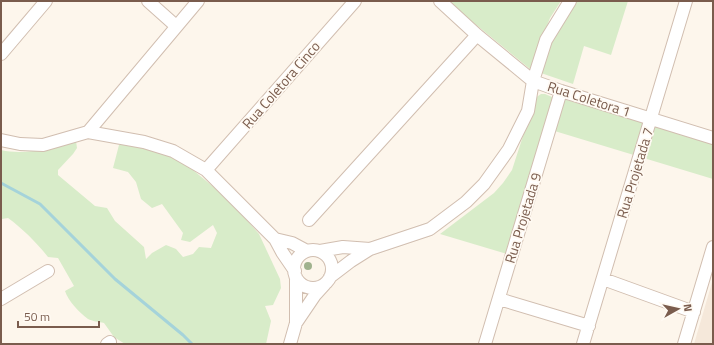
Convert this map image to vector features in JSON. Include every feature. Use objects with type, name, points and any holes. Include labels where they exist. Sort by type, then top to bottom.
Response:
[{"type":"street","points":[[1,54],[46,1]]},
{"type":"street","points":[[148,1],[176,26]]},
{"type":"street","points":[[88,132],[198,1]]},
{"type":"street","name":"Rua Coletora Cinco","points":[[206,170],[355,1]]},
{"type":"street","name":"Rua Coletora 1","points":[[440,1],[476,35],[533,81],[713,138]]},
{"type":"street","points":[[1,140],[20,144],[43,145],[88,132],[144,142],[173,151],[206,170],[275,239],[295,274],[304,286],[310,288],[322,286],[351,261],[370,249],[430,229],[466,202],[479,189],[509,149],[528,111],[533,81],[546,40],[570,1]]},
{"type":"street","name":"Rua Projetada 7","points":[[583,344],[686,1]]},
{"type":"street","points":[[309,220],[476,35]]},
{"type":"street","name":"Rua Projetada 9","points":[[485,344],[561,91]]},
{"type":"street","points":[[275,239],[292,243],[307,251]]},
{"type":"street","points":[[684,344],[713,246]]},
{"type":"street","points":[[290,344],[296,323],[295,265],[301,254],[313,250],[320,251],[343,247],[370,249]]},
{"type":"street","points":[[296,323],[315,295],[328,280],[332,271],[330,259],[320,251]]},
{"type":"street","points":[[1,299],[48,271]]},
{"type":"street","points":[[603,279],[694,312]]},
{"type":"street","points":[[499,299],[589,326]]},
{"type":"shaded area","points":[[713,279],[713,344],[694,344]]},
{"type":"green space","points":[[447,1],[561,1],[550,18],[530,69]]},
{"type":"green space","points":[[574,1],[628,1],[611,55],[584,46],[573,84],[538,72],[552,33]]},
{"type":"green space","points":[[541,94],[552,97],[553,101],[507,254],[440,234],[494,193],[503,183],[512,170],[535,99]]},
{"type":"green space","points":[[557,97],[713,144],[713,179],[548,129]]},
{"type":"green space","points":[[76,141],[77,148],[58,170],[58,175],[95,206],[107,208],[115,221],[144,247],[146,259],[152,253],[166,245],[176,249],[183,257],[193,254],[199,247],[211,248],[217,233],[213,225],[190,242],[181,240],[183,233],[162,204],[152,208],[141,199],[136,182],[128,172],[113,168],[119,145],[129,144],[162,152],[182,161],[216,189],[244,217],[259,234],[280,279],[281,288],[273,305],[265,306],[271,321],[266,344],[125,344],[114,337],[104,323],[88,319],[71,303],[65,291],[74,286],[58,258],[48,257],[29,236],[8,218],[2,219],[1,222],[1,150],[10,152],[30,151]]},
{"type":"waterway","points":[[1,183],[40,204],[115,279],[192,344]]}]
